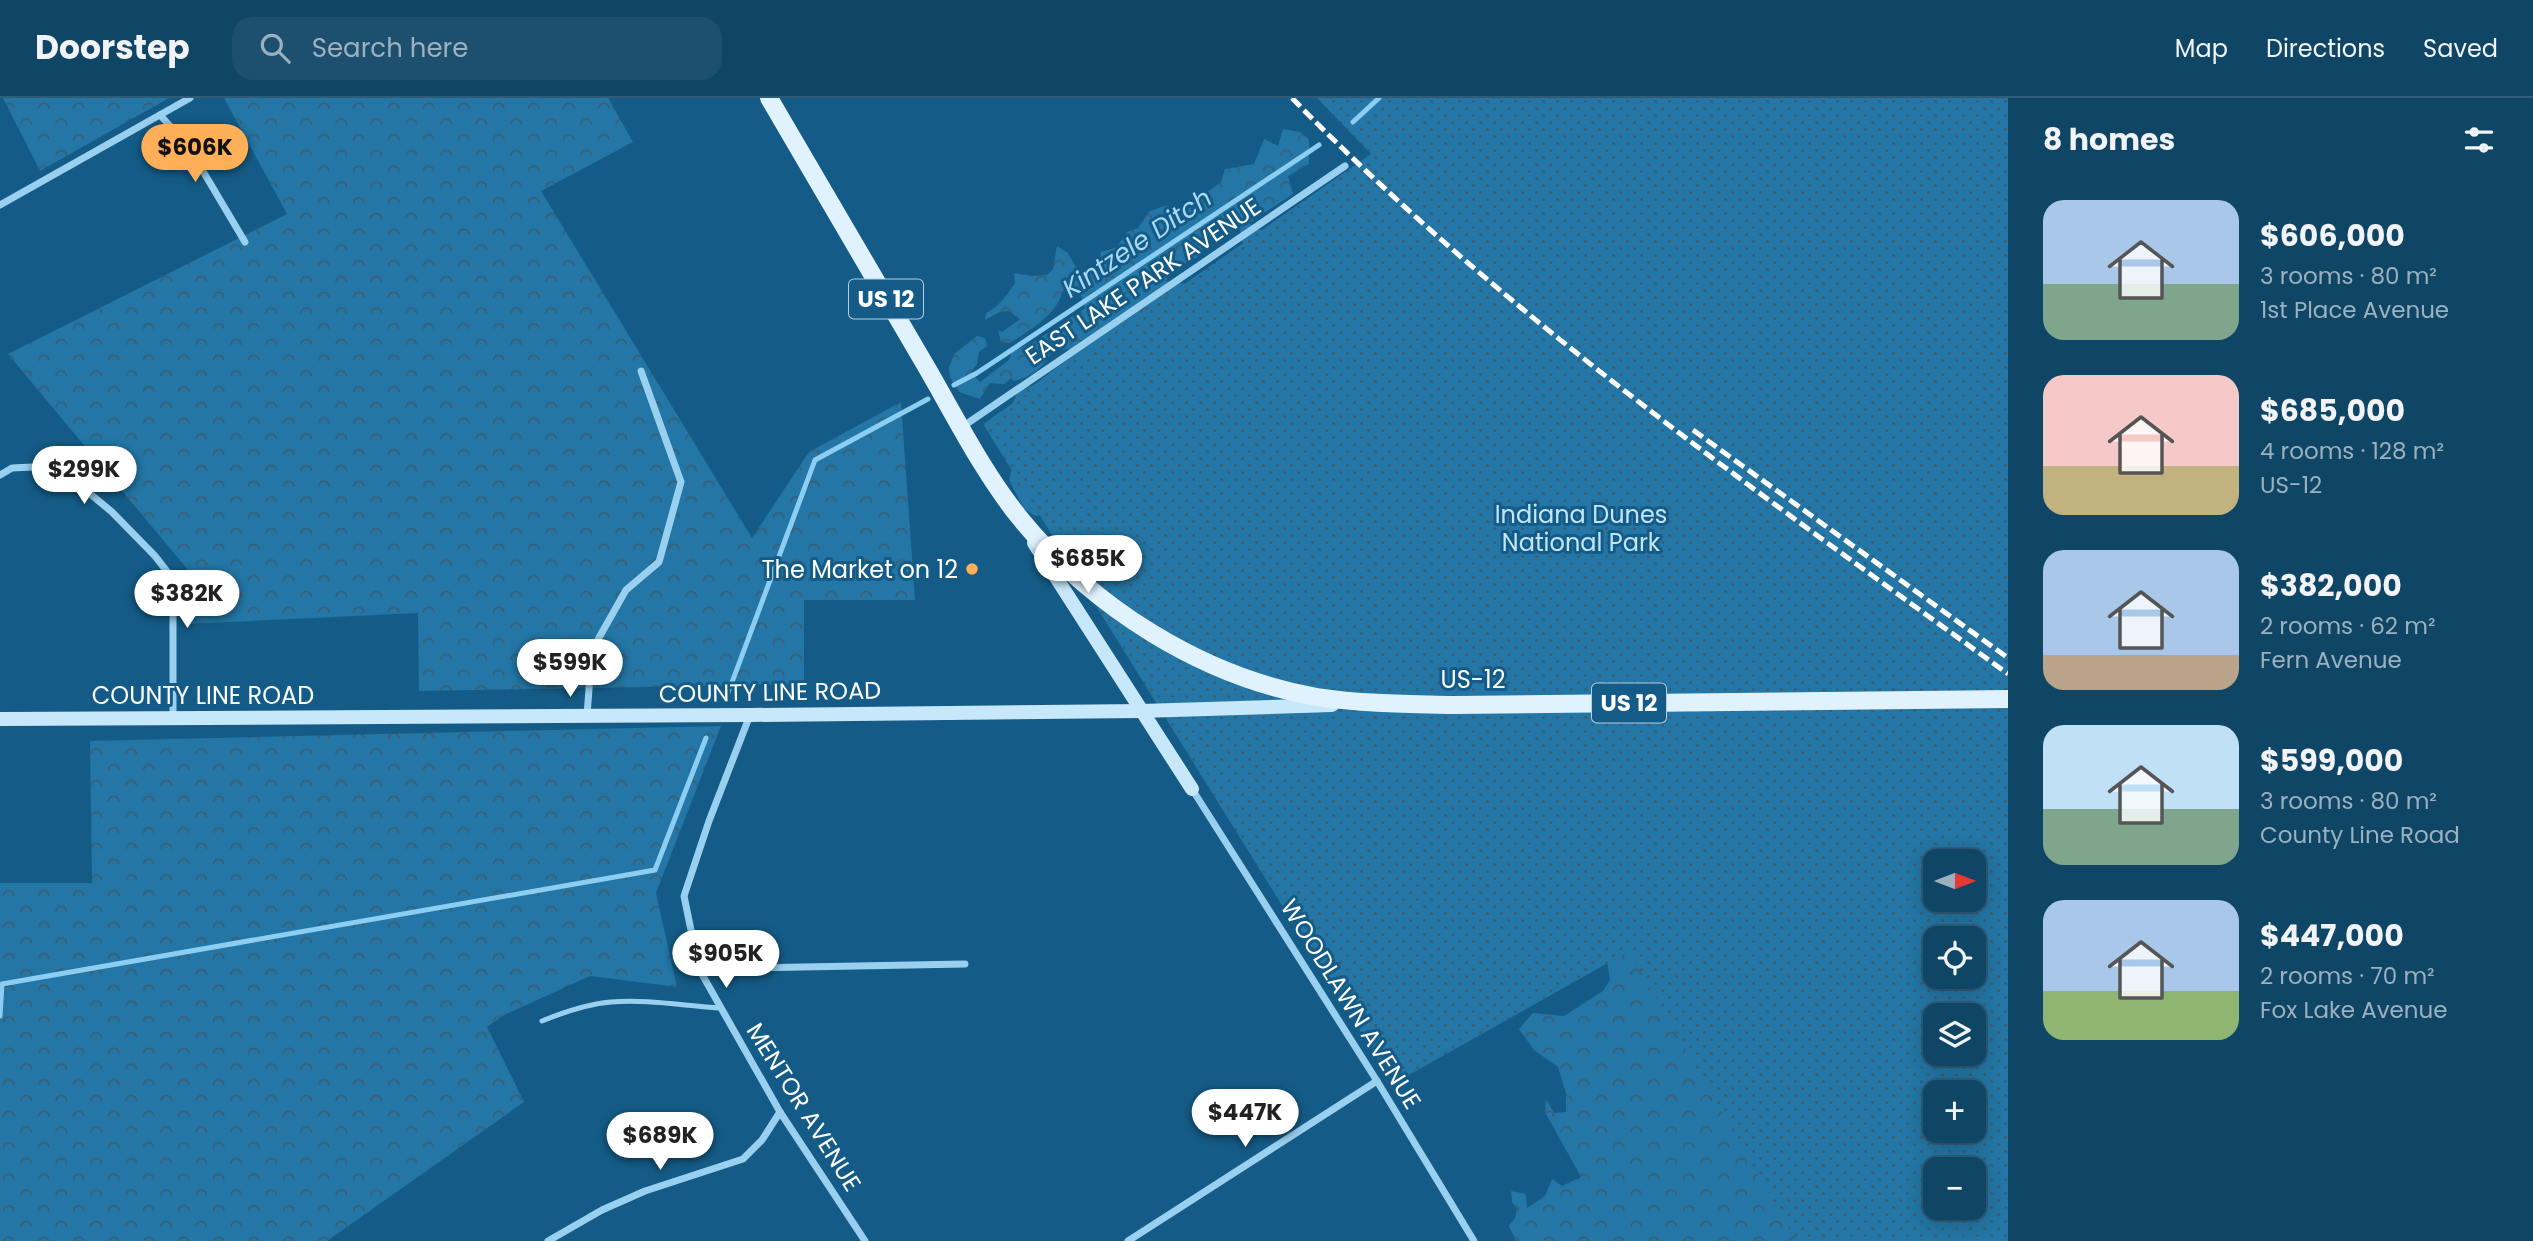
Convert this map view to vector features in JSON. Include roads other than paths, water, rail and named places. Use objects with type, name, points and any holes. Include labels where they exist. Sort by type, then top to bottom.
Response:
[{"type":"main road","name":"US 12","points":[[769,98],[1006,498]]},
{"type":"main road","name":"US-12","points":[[1006,498],[1040,541],[1082,582],[1134,621],[1179,648],[1252,679],[1317,696],[1373,703],[1455,705],[2008,699]]},
{"type":"street","points":[[0,205],[190,98]]},
{"type":"street","points":[[160,116],[188,146],[245,242]]},
{"type":"street","name":"EAST LAKE PARK AVENUE","points":[[962,427],[1345,166]]},
{"type":"street","points":[[586,716],[592,650],[626,590],[659,562],[681,482],[641,370]]},
{"type":"street","points":[[0,475],[12,468],[32,467],[71,478],[113,512],[169,574],[173,593],[173,718]]},
{"type":"street","points":[[1006,498],[1192,789]]},
{"type":"street","name":"COUNTY LINE ROAD","points":[[0,719],[1140,711],[1373,703]]},
{"type":"street","name":"MENTOR AVENUE","points":[[750,715],[684,895],[699,970],[780,1112],[865,1241]]},
{"type":"street","name":"WOODLAWN AVENUE","points":[[1192,789],[1377,1081],[1474,1241]]},
{"type":"street","points":[[699,970],[965,964]]},
{"type":"street","points":[[1128,1241],[1377,1081]]},
{"type":"street","points":[[548,1241],[602,1210],[645,1191],[743,1159],[762,1140],[780,1112]]},
{"type":"lane","points":[[542,1021],[582,1007],[610,1002],[721,1008]]},
{"type":"waterway","name":"Kintzele Ditch","points":[[1353,122],[1379,98]]},
{"type":"waterway","name":"Kintzele Ditch","points":[[954,385],[977,373],[1319,145]]},
{"type":"waterway","points":[[728,693],[815,460],[928,399]]},
{"type":"waterway","points":[[0,1016],[2,984],[655,870],[706,738]]},
{"type":"railway","points":[[1292,98],[1374,179],[1459,256],[1547,329],[1729,471],[2008,674]]},
{"type":"railway","points":[[1693,430],[2008,658]]},
{"type":"place","name":"The Market on 12","points":[[972,569]]},
{"type":"park label","name":"Indiana Dunes National Park","points":[[1581,528]]}]
